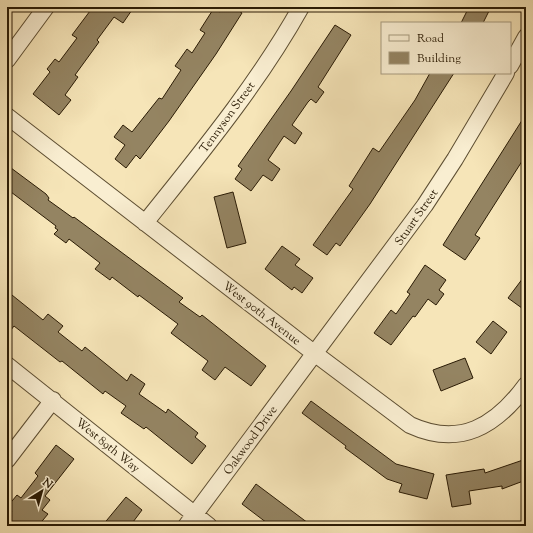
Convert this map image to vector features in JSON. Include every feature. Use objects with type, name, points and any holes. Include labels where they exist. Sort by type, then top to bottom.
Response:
[{"type":"street","points":[[7,60],[46,7]]},
{"type":"street","name":"Tennyson Street","points":[[145,223],[214,135],[265,65],[301,7]]},
{"type":"street","points":[[511,64],[526,37]]},
{"type":"street","name":"Stuart Street","points":[[314,353],[426,205],[505,74]]},
{"type":"street","name":"West 90th Avenue","points":[[7,116],[314,353],[410,425],[425,432],[439,435],[457,434],[484,426],[498,417],[516,399],[526,385]]},
{"type":"street","name":"Oakwood Drive","points":[[191,520],[314,353]]},
{"type":"street","name":"West 89th Way","points":[[7,365],[53,400],[191,520],[209,526]]},
{"type":"street","points":[[7,460],[53,400]]},
{"type":"building","points":[[93,7],[134,7],[123,23],[114,17],[97,40],[99,42],[75,75],[78,77],[65,95],[71,100],[59,115],[33,94],[50,72],[47,69],[55,59],[59,62],[77,38],[72,35]]},
{"type":"building","points":[[224,7],[233,7],[242,13],[216,54],[169,121],[140,159],[136,155],[126,168],[115,159],[125,145],[114,137],[123,125],[132,132],[159,98],[162,99],[181,70],[175,66],[187,49],[192,53],[205,33],[200,30],[214,8],[220,12]]},
{"type":"building","points":[[469,7],[491,7],[484,22],[462,22]]},
{"type":"building","points":[[335,25],[351,35],[318,87],[324,92],[316,103],[311,99],[308,102],[292,125],[302,133],[295,144],[284,136],[268,160],[280,169],[272,181],[263,175],[251,191],[235,179],[242,169],[238,166]]},
{"type":"building","points":[[429,74],[453,74],[370,204],[340,246],[336,243],[327,255],[313,245],[353,189],[349,186],[373,148],[379,152],[415,100]]},
{"type":"building","points":[[526,114],[526,155],[475,235],[480,238],[465,260],[443,245]]},
{"type":"building","points":[[7,165],[46,194],[49,198],[48,200],[73,218],[74,217],[183,298],[179,302],[200,317],[202,315],[266,366],[251,386],[225,367],[215,380],[202,370],[208,361],[171,333],[178,324],[139,295],[138,297],[112,277],[110,280],[95,269],[100,263],[69,239],[66,243],[54,234],[58,230],[55,228],[56,226],[7,189]]},
{"type":"building","points":[[233,192],[246,243],[227,248],[214,197]]},
{"type":"building","points":[[282,246],[300,259],[295,265],[313,278],[302,293],[294,287],[292,290],[265,269]]},
{"type":"building","points":[[425,265],[446,280],[439,290],[444,294],[436,305],[428,299],[391,345],[374,333],[391,310],[396,314],[410,294],[407,292]]},
{"type":"building","points":[[526,274],[526,311],[508,298]]},
{"type":"building","points":[[7,291],[43,320],[48,314],[63,326],[58,332],[82,351],[85,347],[127,381],[131,374],[145,384],[139,394],[166,413],[168,409],[198,433],[195,437],[206,446],[192,464],[146,427],[144,429],[121,413],[126,406],[105,391],[103,394],[62,361],[60,362],[14,326],[7,335]]},
{"type":"building","points":[[493,321],[507,332],[491,354],[476,342]]},
{"type":"building","points":[[465,358],[473,378],[441,391],[433,370]]},
{"type":"building","points":[[311,401],[396,464],[434,474],[427,499],[399,492],[402,484],[387,479],[345,448],[346,446],[302,413]]},
{"type":"building","points":[[56,445],[74,459],[45,496],[50,500],[42,510],[48,514],[38,526],[7,526],[7,517],[12,511],[7,507],[17,495],[21,498],[38,476],[35,473]]},
{"type":"building","points":[[526,459],[526,480],[502,489],[502,486],[469,491],[471,504],[452,507],[446,475],[484,469],[485,473]]},
{"type":"building","points":[[256,484],[312,526],[271,526],[242,504]]},
{"type":"building","points":[[126,497],[142,510],[130,526],[102,526]]}]
